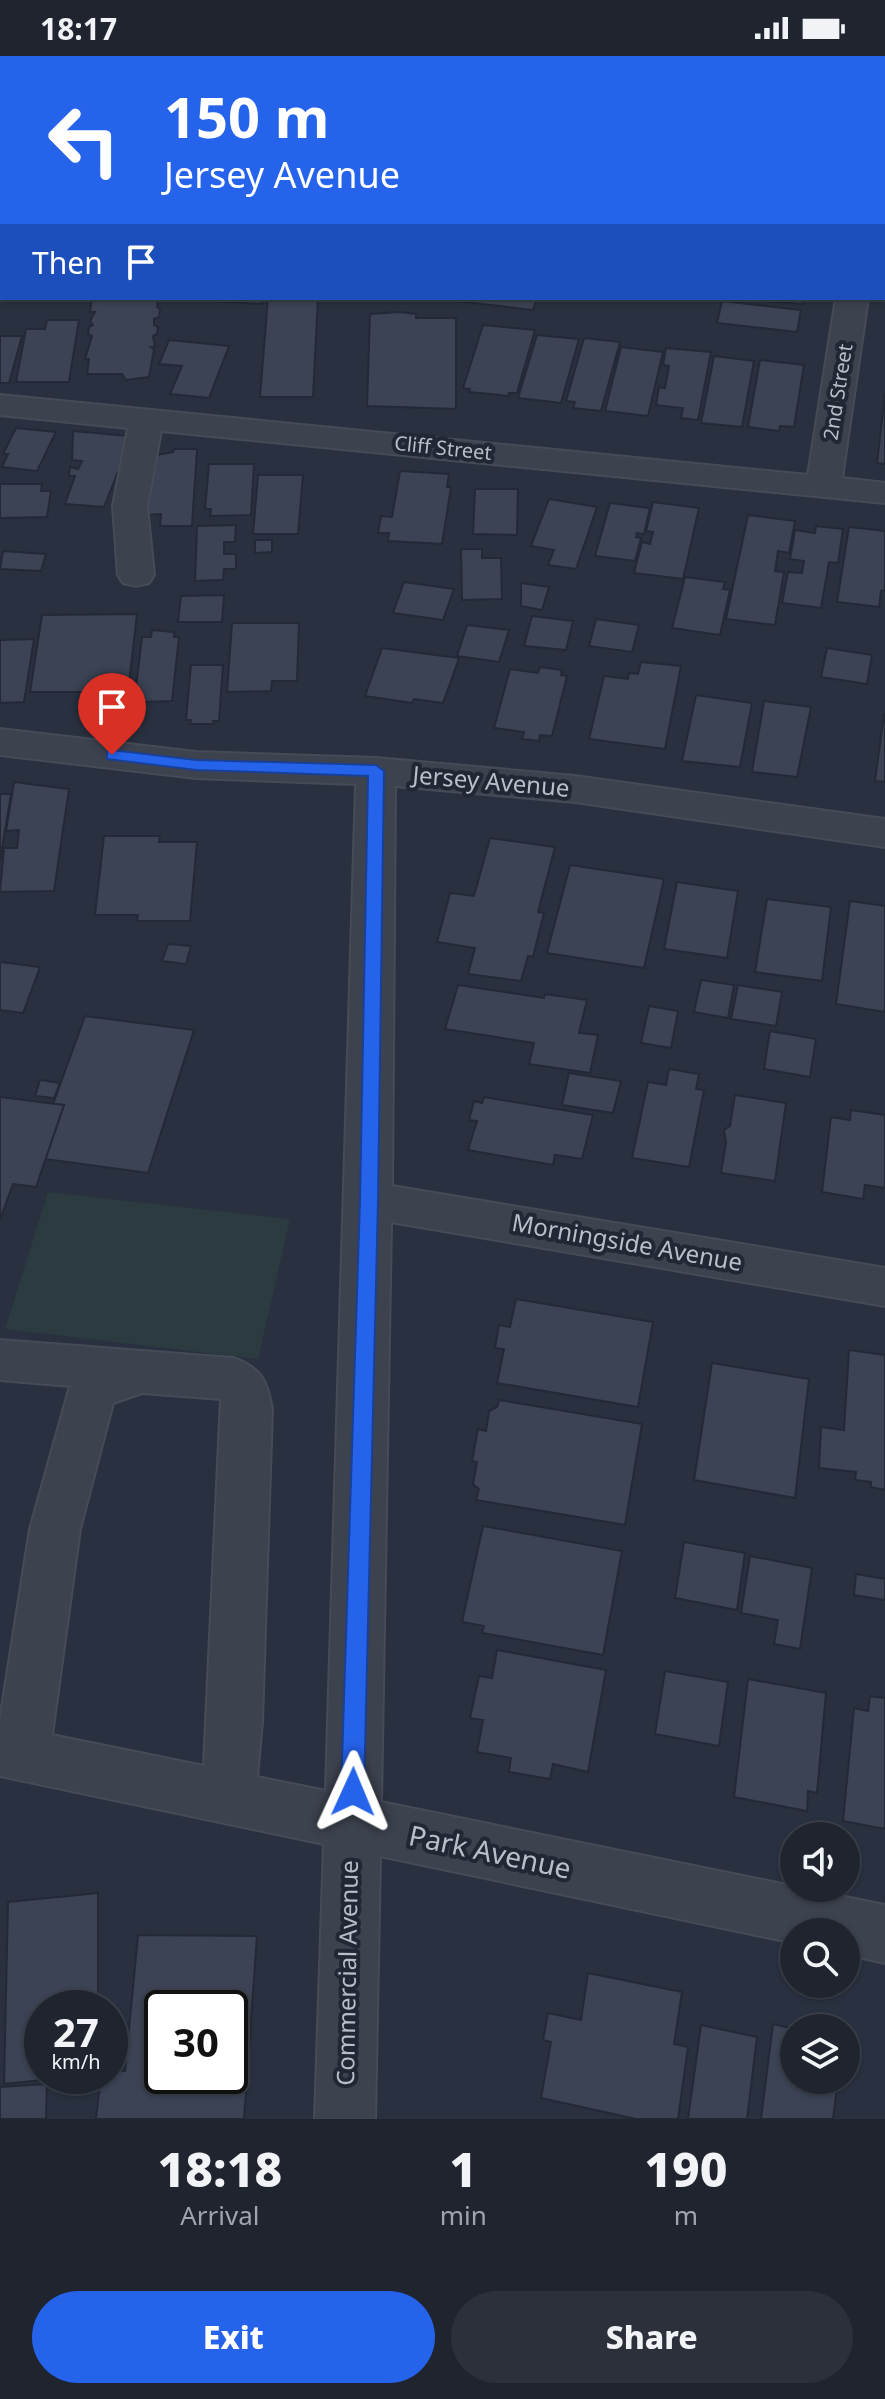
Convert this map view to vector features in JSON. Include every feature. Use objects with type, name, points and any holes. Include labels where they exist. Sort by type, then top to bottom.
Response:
[{"type":"street","name":"2nd Street","points":[[824,485],[852,300]]},
{"type":"street","name":"Cliff Street","points":[[0,405],[885,493]]},
{"type":"street","points":[[136,575],[130,506],[146,419]]},
{"type":"street","name":"Jersey Avenue","points":[[0,742],[196,765],[376,771],[575,789],[885,833]]},
{"type":"street","name":"Commercial Avenue","points":[[345,2119],[369,1200],[376,771]]},
{"type":"street","name":"Morningside Avenue","points":[[369,1200],[885,1287]]},
{"type":"street","points":[[0,1360],[233,1379],[244,1387],[247,1409],[235,1722],[228,1798]]},
{"type":"street","points":[[11,1752],[55,1529],[92,1390],[141,1372]]},
{"type":"street","name":"Park Avenue","points":[[11,1752],[885,1934]]},
{"type":"shaded area","points":[[48,1192],[290,1219],[258,1359],[5,1329]]},
{"type":"building","points":[[92,300],[158,300],[159,317],[154,319],[154,325],[158,327],[157,334],[153,336],[155,347],[151,347],[154,350],[149,377],[126,380],[122,374],[87,374],[89,359],[85,359],[92,336],[88,334],[95,312],[90,312]]},
{"type":"building","points":[[200,300],[262,300],[261,304]]},
{"type":"building","points":[[268,300],[318,300],[313,397],[260,397]]},
{"type":"building","points":[[448,300],[536,300],[533,310]]},
{"type":"building","points":[[746,300],[804,300],[803,304]]},
{"type":"building","points":[[722,301],[801,310],[797,332],[717,323]]},
{"type":"building","points":[[370,314],[416,314],[416,318],[456,318],[456,409],[367,406]]},
{"type":"building","points":[[47,320],[79,320],[69,382],[16,382],[26,329],[45,329]]},
{"type":"building","points":[[483,325],[535,330],[517,393],[509,393],[509,396],[469,392],[470,389],[463,388]]},
{"type":"building","points":[[537,335],[579,339],[561,403],[518,398]]},
{"type":"building","points":[[0,336],[22,336],[9,383],[0,383]]},
{"type":"building","points":[[584,338],[620,342],[601,411],[573,408],[575,402],[566,401]]},
{"type":"building","points":[[169,340],[229,346],[209,398],[170,394],[182,366],[159,364]]},
{"type":"building","points":[[621,347],[663,352],[648,416],[605,411]]},
{"type":"building","points":[[666,348],[711,352],[698,420],[681,418],[683,408],[656,405],[659,387],[665,388],[669,366],[663,365]]},
{"type":"building","points":[[714,356],[754,361],[742,427],[701,423]]},
{"type":"building","points":[[760,360],[804,365],[794,427],[780,426],[779,431],[748,427]]},
{"type":"building","points":[[885,394],[885,464],[877,463]]},
{"type":"building","points":[[16,428],[56,432],[37,471],[2,467],[8,454],[3,454]]},
{"type":"building","points":[[73,431],[129,436],[125,464],[121,464],[104,507],[65,504],[75,476],[69,476],[70,467],[78,469],[82,461],[72,460]]},
{"type":"building","points":[[174,449],[197,449],[192,526],[160,526],[161,514],[145,515],[151,456],[173,452]]},
{"type":"building","points":[[209,464],[254,464],[251,515],[210,516],[211,509],[205,509]]},
{"type":"building","points":[[400,471],[449,474],[447,487],[451,487],[442,544],[388,541],[389,533],[378,533],[381,516],[392,517]]},
{"type":"building","points":[[258,475],[303,475],[298,534],[253,534]]},
{"type":"building","points":[[0,484],[42,484],[41,491],[51,491],[47,517],[0,518]]},
{"type":"building","points":[[475,489],[518,489],[517,535],[473,534]]},
{"type":"building","points":[[549,499],[597,507],[576,569],[548,565],[554,550],[531,546]]},
{"type":"building","points":[[653,502],[699,508],[683,579],[634,573],[642,542],[650,544],[653,532],[646,531]]},
{"type":"building","points":[[610,503],[650,508],[644,534],[637,533],[636,537],[641,538],[635,561],[595,556]]},
{"type":"building","points":[[748,515],[795,521],[789,553],[778,551],[775,571],[784,572],[775,625],[726,619]]},
{"type":"building","points":[[236,525],[235,542],[224,542],[224,554],[236,554],[236,569],[224,569],[223,580],[195,581],[197,526]]},
{"type":"building","points":[[816,526],[843,529],[838,563],[829,562],[821,608],[782,603],[788,572],[802,573],[804,561],[790,559],[795,530],[815,533]]},
{"type":"building","points":[[849,527],[885,531],[885,590],[881,591],[879,607],[837,602]]},
{"type":"building","points":[[255,540],[272,540],[272,552],[255,553]]},
{"type":"building","points":[[461,549],[482,549],[482,558],[501,558],[502,599],[462,600]]},
{"type":"building","points":[[3,551],[46,554],[41,571],[0,569]]},
{"type":"building","points":[[685,577],[725,582],[723,589],[730,590],[720,635],[672,628]]},
{"type":"building","points":[[404,582],[454,589],[443,620],[393,613]]},
{"type":"building","points":[[521,583],[549,587],[542,610],[521,606]]},
{"type":"building","points":[[224,595],[222,622],[178,622],[181,596]]},
{"type":"building","points":[[137,614],[128,692],[30,692],[42,615]]},
{"type":"building","points":[[532,616],[573,621],[566,650],[524,646]]},
{"type":"building","points":[[596,619],[639,625],[632,652],[589,646]]},
{"type":"building","points":[[232,623],[299,623],[297,681],[272,681],[271,691],[227,692]]},
{"type":"building","points":[[467,625],[509,630],[499,662],[457,656]]},
{"type":"building","points":[[152,630],[174,632],[174,637],[179,637],[172,701],[141,702],[142,696],[135,696],[142,637],[151,637]]},
{"type":"building","points":[[34,639],[24,702],[0,703],[0,640]]},
{"type":"building","points":[[382,648],[459,658],[443,703],[414,699],[412,703],[365,696]]},
{"type":"building","points":[[827,648],[872,655],[867,684],[821,677]]},
{"type":"building","points":[[641,662],[681,666],[665,749],[589,739],[604,676],[628,679],[629,673],[638,674]]},
{"type":"building","points":[[191,665],[223,665],[219,721],[213,721],[214,724],[190,724],[191,720],[186,720]]},
{"type":"building","points":[[540,667],[562,670],[561,675],[567,676],[552,736],[540,735],[539,741],[522,739],[524,732],[494,728],[510,669],[538,673]]},
{"type":"building","points":[[696,695],[752,703],[740,767],[682,761]]},
{"type":"building","points":[[764,701],[811,707],[797,777],[752,772]]},
{"type":"building","points":[[885,714],[885,782],[875,781]]},
{"type":"building","points":[[14,782],[69,789],[54,891],[0,892],[4,848],[17,848],[19,830],[6,831]]},
{"type":"building","points":[[0,794],[11,794],[0,861]]},
{"type":"building","points":[[104,836],[160,836],[159,842],[197,842],[190,921],[137,921],[138,915],[95,915]]},
{"type":"building","points":[[490,838],[555,847],[538,912],[544,913],[533,957],[528,956],[521,981],[468,974],[475,948],[437,942],[450,893],[474,896]]},
{"type":"building","points":[[570,865],[664,879],[644,968],[547,953]]},
{"type":"building","points":[[677,882],[738,891],[727,958],[664,949]]},
{"type":"building","points":[[767,899],[831,907],[822,981],[755,972]]},
{"type":"building","points":[[850,901],[885,906],[885,1012],[836,1004]]},
{"type":"building","points":[[168,944],[191,946],[186,964],[162,961]]},
{"type":"building","points":[[0,962],[40,967],[23,1013],[0,1010]]},
{"type":"building","points":[[701,980],[734,985],[728,1018],[694,1012]]},
{"type":"building","points":[[458,985],[544,998],[545,994],[587,1000],[579,1033],[598,1035],[590,1073],[529,1064],[534,1043],[445,1029]]},
{"type":"building","points":[[738,985],[782,992],[776,1026],[731,1019]]},
{"type":"building","points":[[649,1006],[678,1011],[671,1048],[641,1043]]},
{"type":"building","points":[[85,1016],[194,1030],[148,1173],[45,1159],[64,1105],[53,1104]]},
{"type":"building","points":[[770,1031],[816,1039],[810,1077],[764,1069]]},
{"type":"building","points":[[669,1069],[699,1074],[696,1089],[704,1090],[689,1167],[632,1158],[648,1082],[666,1085]]},
{"type":"building","points":[[569,1073],[621,1081],[613,1113],[562,1105]]},
{"type":"building","points":[[40,1080],[60,1083],[54,1098],[35,1096]]},
{"type":"building","points":[[735,1095],[786,1103],[775,1181],[721,1173],[726,1142],[724,1130],[730,1126]]},
{"type":"building","points":[[0,1097],[64,1105],[36,1187],[13,1184],[0,1220]]},
{"type":"building","points":[[484,1097],[593,1115],[582,1159],[555,1155],[553,1165],[468,1150],[477,1121],[469,1120],[474,1101],[482,1103]]},
{"type":"building","points":[[851,1110],[885,1115],[885,1188],[865,1185],[863,1199],[822,1192],[831,1117],[850,1120]]},
{"type":"building","points":[[516,1299],[653,1322],[638,1407],[497,1383],[504,1349],[495,1348],[499,1325],[510,1327]]},
{"type":"building","points":[[849,1350],[885,1355],[885,1490],[871,1487],[871,1482],[855,1480],[856,1472],[819,1468],[821,1427],[844,1430]]},
{"type":"building","points":[[712,1363],[809,1379],[795,1498],[694,1480]]},
{"type":"building","points":[[499,1400],[642,1424],[625,1525],[476,1500],[479,1489],[473,1484],[477,1462],[472,1461],[478,1429],[486,1431],[489,1411],[497,1407]]},
{"type":"building","points":[[483,1526],[622,1551],[603,1655],[482,1633],[484,1626],[462,1622]]},
{"type":"building","points":[[684,1542],[745,1553],[737,1610],[675,1598]]},
{"type":"building","points":[[750,1556],[812,1568],[800,1649],[774,1644],[778,1620],[741,1613]]},
{"type":"building","points":[[856,1574],[885,1579],[885,1600],[854,1595]]},
{"type":"building","points":[[497,1650],[606,1670],[588,1772],[553,1764],[550,1779],[509,1772],[511,1758],[477,1752],[483,1720],[470,1718],[479,1676],[492,1678]]},
{"type":"building","points":[[665,1671],[728,1682],[719,1746],[655,1734]]},
{"type":"building","points":[[748,1679],[826,1693],[817,1793],[808,1791],[807,1811],[734,1797]]},
{"type":"building","points":[[870,1696],[885,1698],[885,1829],[843,1821],[854,1708],[868,1711]]},
{"type":"building","points":[[98,1893],[98,1990],[24,1990],[24,2082],[4,2084],[8,1902]]},
{"type":"building","points":[[138,1935],[257,1936],[248,2063],[248,1990],[144,1990],[144,2094],[246,2094],[244,2119],[96,2119],[99,2094],[128,2094],[128,2040]]},
{"type":"building","points":[[588,1973],[682,1992],[674,2044],[688,2047],[678,2119],[636,2119],[541,2098],[551,2042],[543,2040],[548,2013],[581,2020]]},
{"type":"building","points":[[773,2024],[780,2026],[780,2094],[836,2094],[833,2119],[761,2119]]},
{"type":"building","points":[[701,2025],[757,2037],[747,2119],[688,2119]]},
{"type":"building","points":[[24,2085],[24,2094],[47,2094],[46,2119],[0,2119],[0,2087]]},
{"type":"route","points":[[112,755],[196,765],[376,771],[369,1200],[353,1792]]}]
